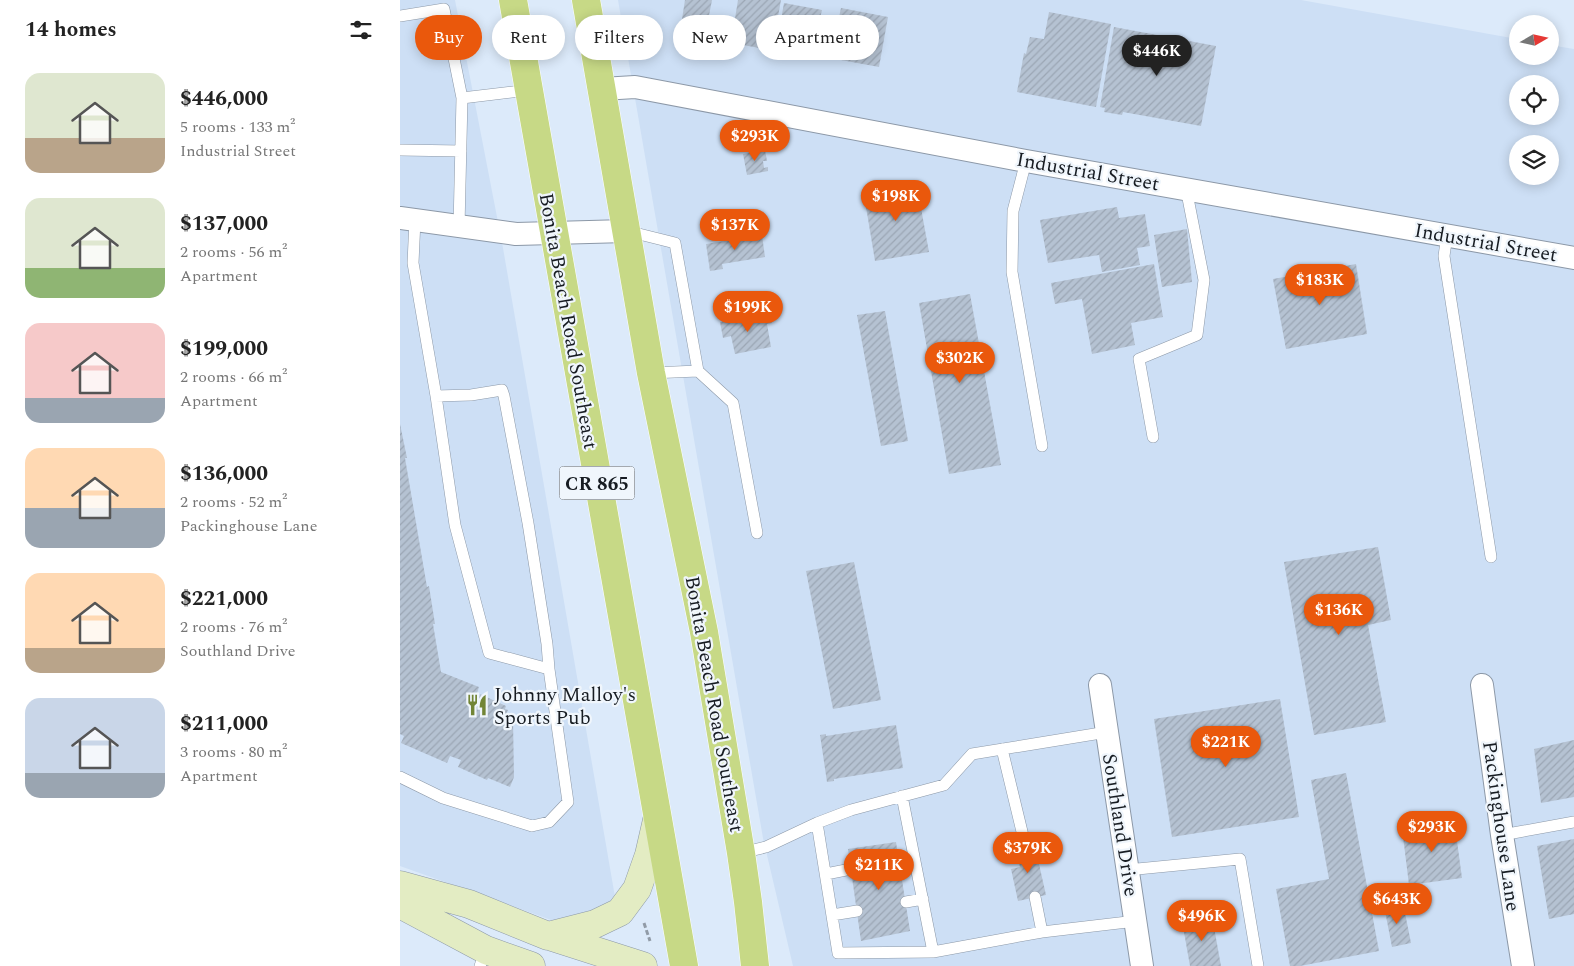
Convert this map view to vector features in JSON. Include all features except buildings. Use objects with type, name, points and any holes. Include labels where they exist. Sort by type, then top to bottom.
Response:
[{"type":"main road","name":"Bonita Beach Road Southeast","points":[[512,0],[684,966]]},
{"type":"main road","name":"Bonita Beach Road Southeast","points":[[586,0],[651,373],[704,632],[741,853],[755,966]]},
{"type":"street","name":"Industrial Street","points":[[602,89],[635,87],[1026,161],[1574,258]]},
{"type":"street","points":[[408,219],[459,228],[516,234],[626,231]]},
{"type":"street","name":"Southland Drive","points":[[1100,685],[1142,966]]},
{"type":"street","name":"Packinghouse Lane","points":[[1482,685],[1502,834],[1523,966]]},
{"type":"street","points":[[548,936],[595,924],[620,912],[637,889],[649,855],[657,820]]},
{"type":"street","points":[[400,885],[469,904],[548,936],[647,956]]},
{"type":"street","points":[[400,904],[483,958],[531,966]]},
{"type":"lane","points":[[400,16],[444,9],[462,98],[459,228]]},
{"type":"lane","points":[[462,98],[529,90]]},
{"type":"lane","points":[[400,150],[461,150]]},
{"type":"lane","points":[[1026,161],[1013,211],[1012,272],[1042,446]]},
{"type":"lane","points":[[1153,437],[1139,359],[1197,335],[1204,280],[1186,188]]},
{"type":"lane","points":[[408,219],[413,263],[436,396],[455,525],[489,653],[549,669]]},
{"type":"lane","points":[[626,231],[675,243],[698,371],[733,403],[757,533]]},
{"type":"lane","points":[[1447,235],[1444,256],[1491,557]]},
{"type":"lane","points":[[651,373],[698,371]]},
{"type":"lane","points":[[400,777],[443,798],[532,826],[549,822],[568,802],[547,644],[528,523],[502,390],[471,395],[436,396]]},
{"type":"lane","points":[[741,853],[766,847],[817,823],[851,810],[944,785],[972,754],[1107,732]]},
{"type":"lane","points":[[1002,749],[1024,844]]},
{"type":"lane","points":[[902,796],[933,952]]},
{"type":"lane","points":[[1502,834],[1574,822]]},
{"type":"lane","points":[[817,823],[838,953],[933,952],[1042,932],[1136,921]]},
{"type":"lane","points":[[899,860],[914,858]]},
{"type":"lane","points":[[1127,870],[1240,859],[1258,966]]},
{"type":"lane","points":[[826,874],[851,869]]},
{"type":"lane","points":[[1035,897],[1042,932]]},
{"type":"lane","points":[[906,902],[922,899]]},
{"type":"lane","points":[[832,915],[857,911]]},
{"type":"path","points":[[642,916],[647,956]]},
{"type":"shaded area","points":[[400,0],[455,0],[458,15],[415,15],[415,60],[467,60],[503,248],[615,897],[611,903],[590,913],[554,921],[400,866]]},
{"type":"shaded area","points":[[618,0],[1301,0],[1509,38],[1509,65],[1559,65],[1559,46],[1574,49],[1574,966],[793,966],[763,838],[628,60],[663,60],[663,15],[621,15]]},
{"type":"place","name":"Johnny Malloy's Sports Pub","points":[[477,705]]}]
